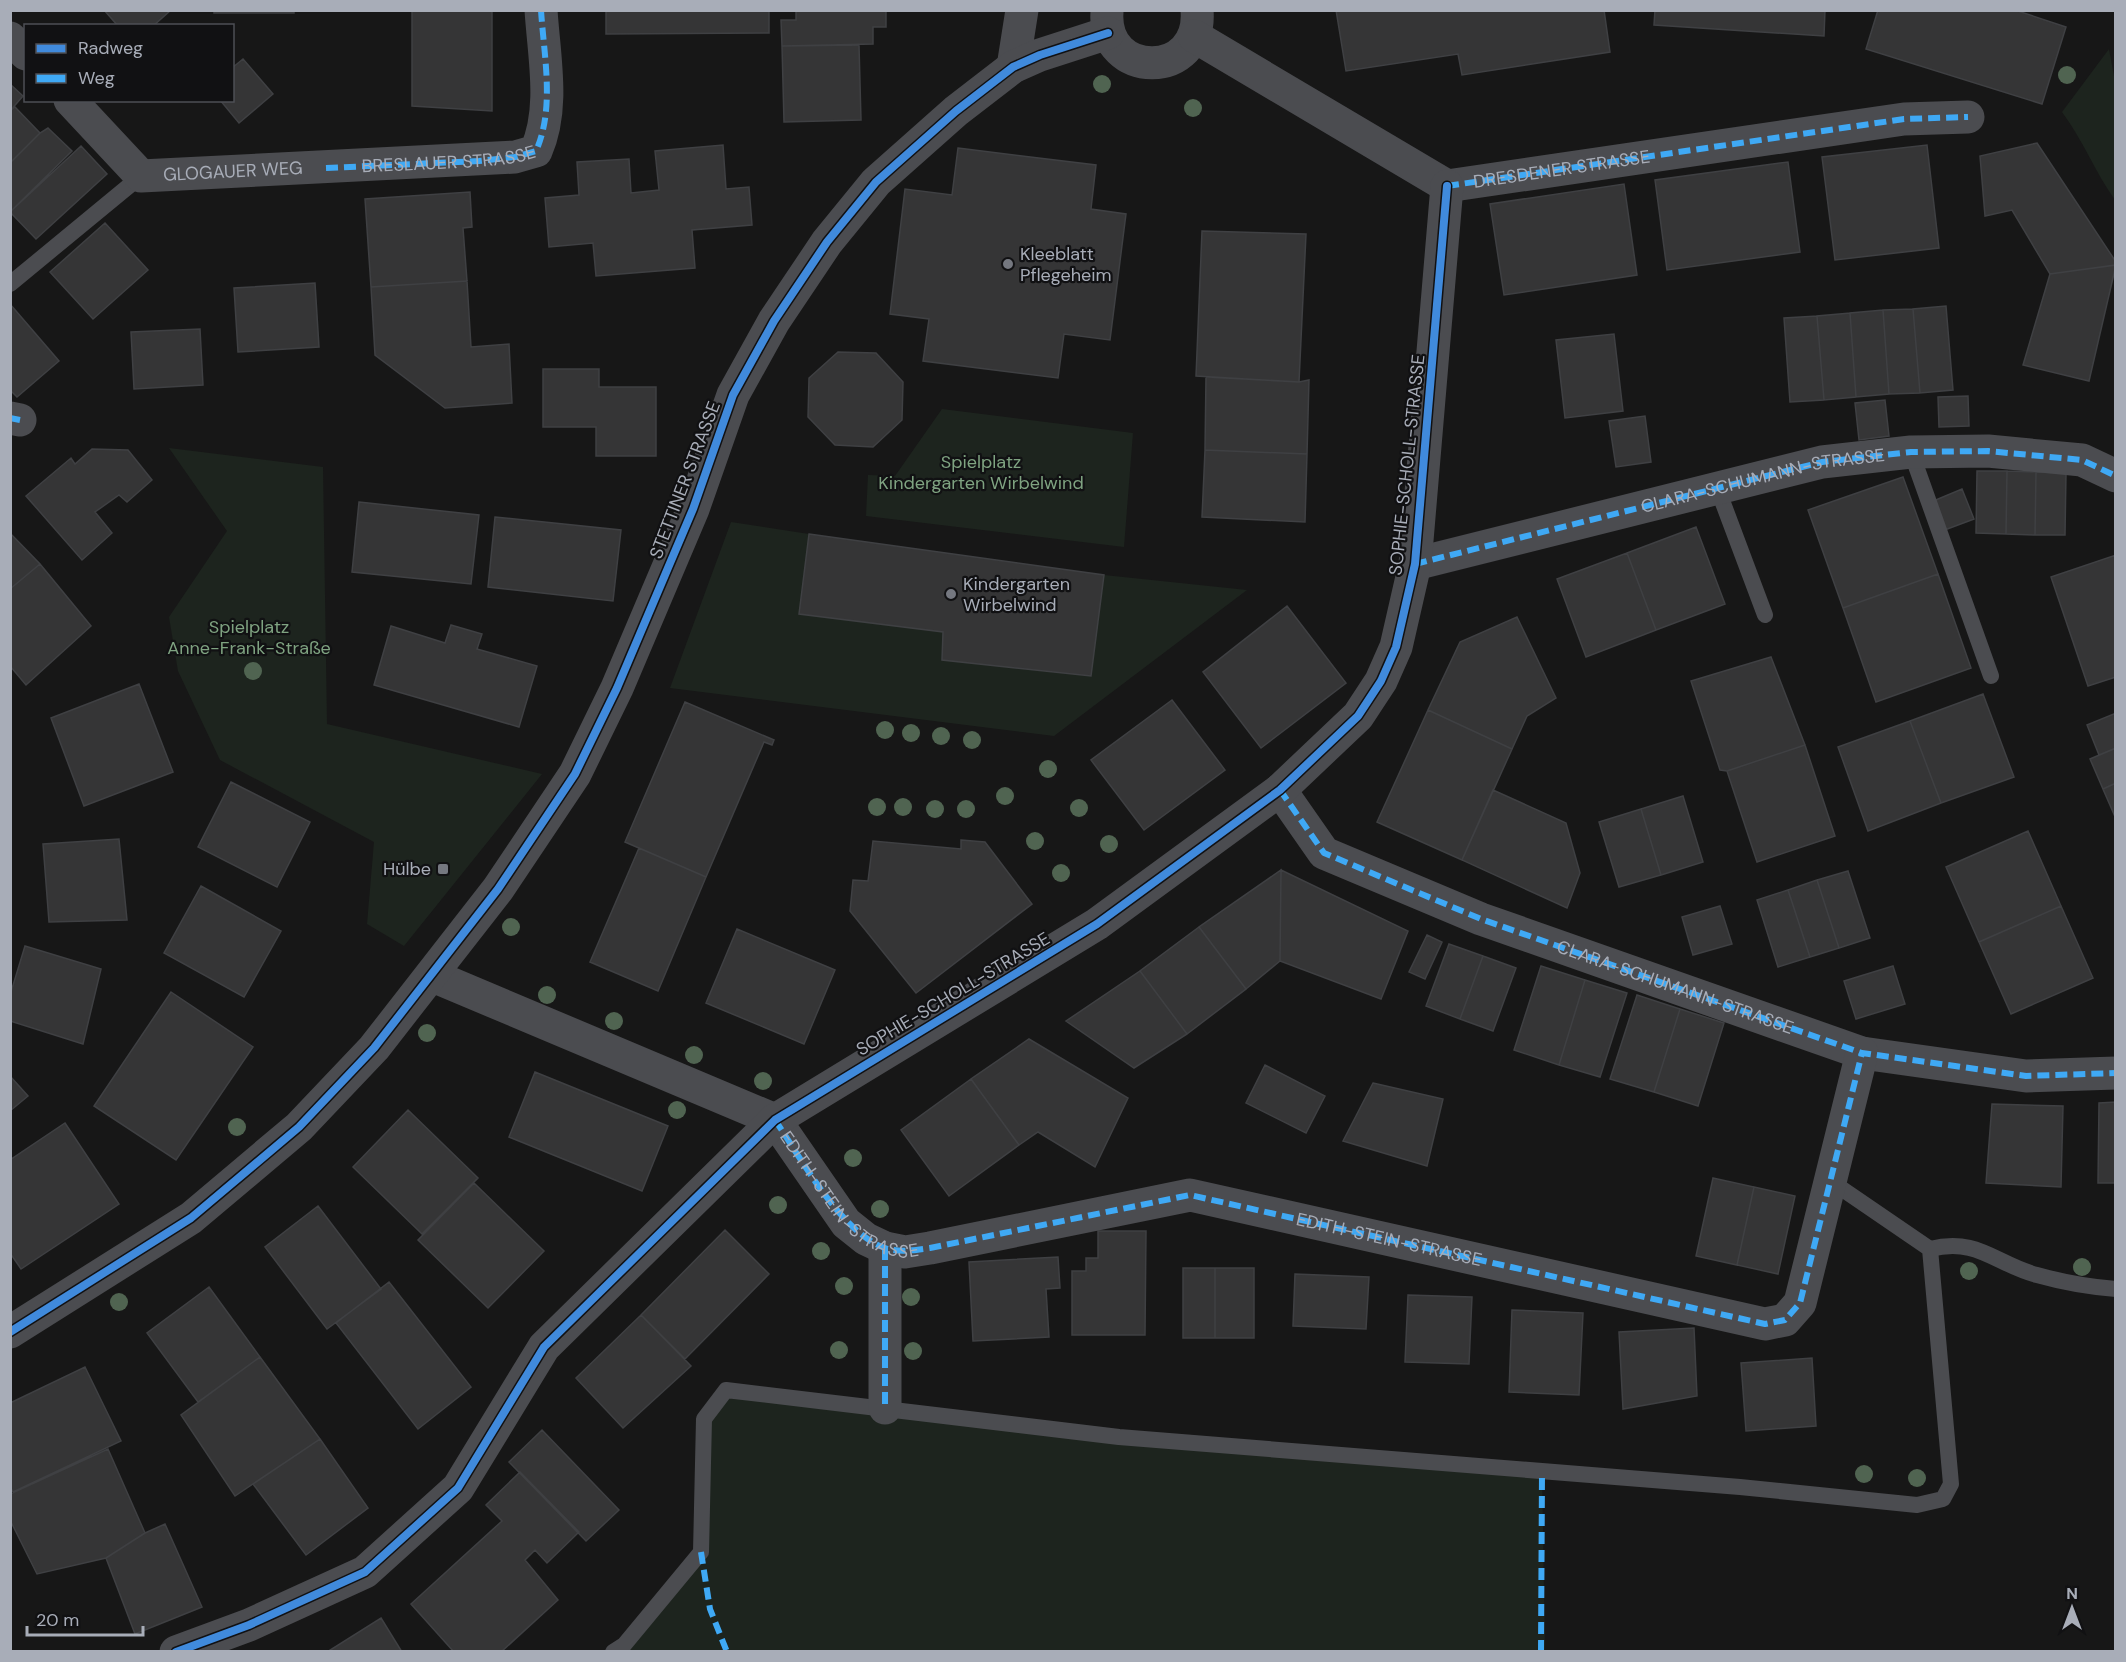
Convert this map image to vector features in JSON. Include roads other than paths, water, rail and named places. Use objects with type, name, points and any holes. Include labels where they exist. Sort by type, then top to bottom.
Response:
[{"type":"street","name":"BRESLAUER STRASSE","points":[[326,168],[479,160],[515,157],[536,152],[543,136],[548,111],[541,10]]},
{"type":"street","points":[[1013,67],[1023,10]]},
{"type":"street","name":"STETTINER STRASSE","points":[[10,1332],[168,1234],[200,1211],[299,1127],[374,1048],[433,976],[498,890],[575,774],[617,688],[684,530],[733,395],[774,321],[827,242],[876,182],[956,111],[1013,67],[1108,22],[1116,46],[1128,57],[1142,63],[1158,64],[1173,59],[1185,49],[1195,23]]},
{"type":"street","name":"DRESDENER STRASSE","points":[[1195,23],[1447,186],[1904,118],[1968,117]]},
{"type":"street","points":[[10,38],[24,52]]},
{"type":"street","name":"GLOGAUER WEG","points":[[72,102],[141,176],[326,168]]},
{"type":"street","name":"SOPHIE-SCHOLL-STRASSE","points":[[176,1652],[249,1625],[365,1572],[458,1488],[536,1341],[775,1120],[1097,924],[1280,790],[1358,716],[1381,681],[1396,647],[1415,564],[1447,186]]},
{"type":"street","name":"CLARA-SCHUMANN-STRASSE","points":[[1415,564],[1822,462],[1911,452],[1988,451],[2082,460],[2115,476]]},
{"type":"street","name":"CLARA-SCHUMANN-STRASSE","points":[[1280,790],[1324,853],[1481,918],[1862,1053],[2026,1076],[2115,1073]]},
{"type":"street","points":[[433,976],[775,1120]]},
{"type":"street","name":"EDITH-STEIN-STRASSE","points":[[775,1120],[846,1223],[866,1239],[885,1248],[905,1252],[930,1248],[1190,1195],[1765,1324],[1785,1320],[1800,1303],[1832,1182],[1862,1053]]},
{"type":"street","points":[[885,1248],[885,1408]]},
{"type":"lane","name":"GLOGAUER WEG","points":[[10,284],[141,176]]},
{"type":"lane","points":[[1911,452],[1991,676]]},
{"type":"lane","points":[[1718,487],[1765,615]]},
{"type":"lane","points":[[1832,1182],[1930,1249],[1950,1244],[1970,1247],[2035,1275],[2115,1289]]},
{"type":"lane","points":[[613,1652],[624,1645],[701,1552],[704,1419],[726,1390],[1119,1437],[1740,1487],[1917,1505],[1943,1499],[1951,1484],[1930,1249]]},
{"type":"place","name":"Kleeblatt Pflegeheim","points":[[1008,264]]},
{"type":"place","name":"Kindergarten Wirbelwind","points":[[951,594]]},
{"type":"place","name":"Hülbe","points":[[443,869]]},
{"type":"park label","name":"Spielplatz Kindergarten Wirbelwind","points":[[981,472]]},
{"type":"park label","name":"Spielplatz Anne-Frank-Straße","points":[[249,637]]}]
